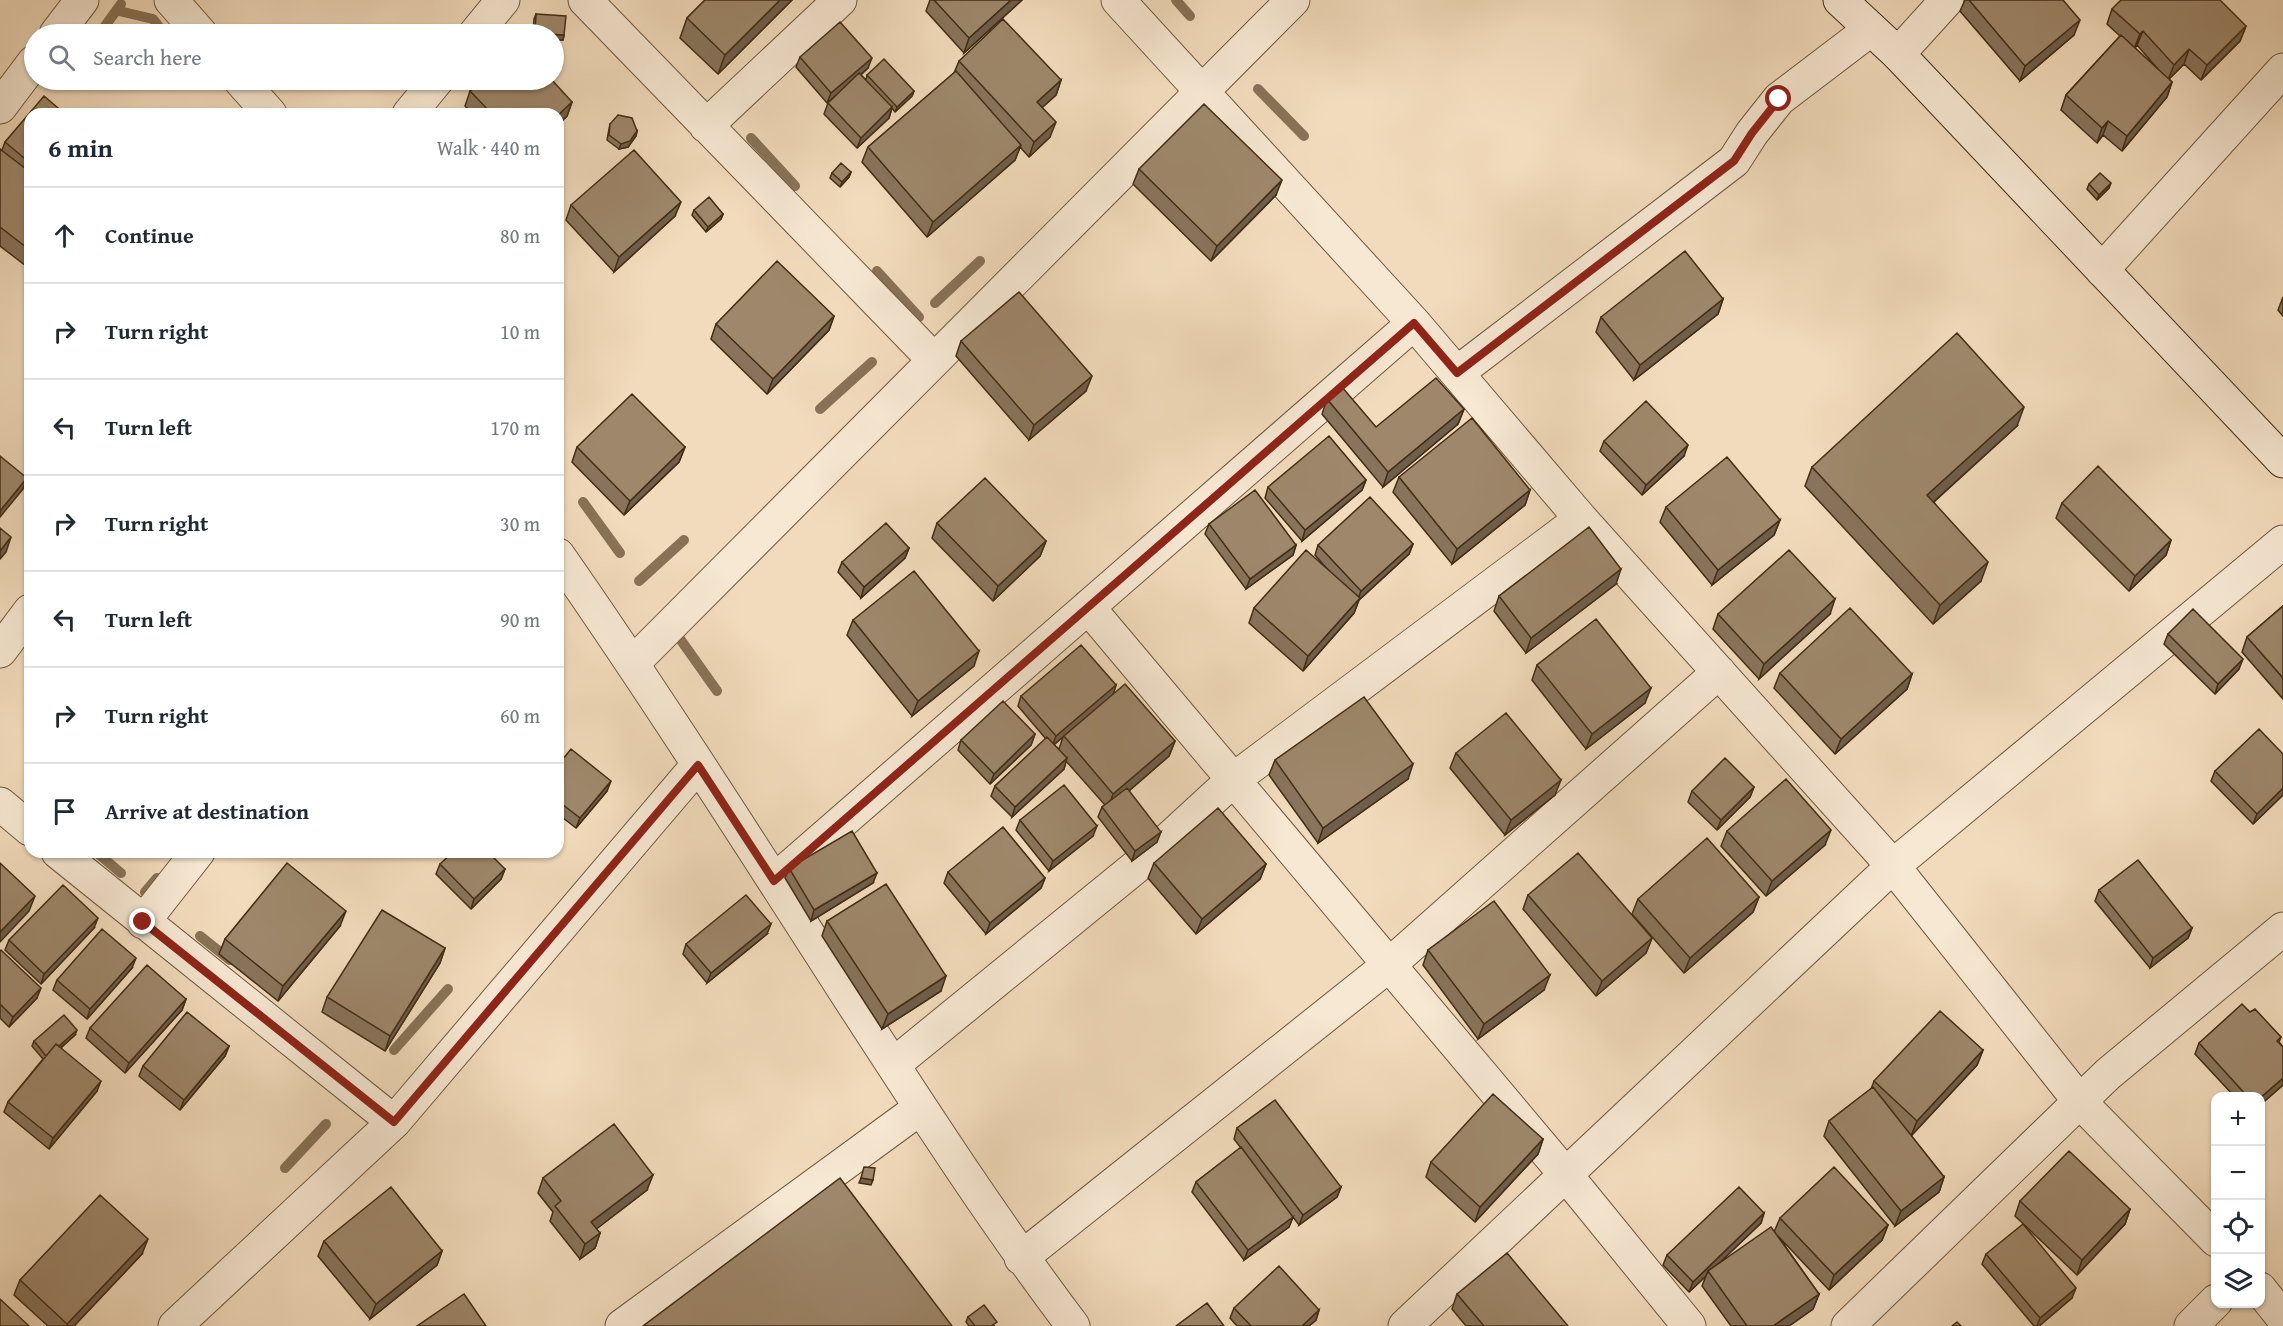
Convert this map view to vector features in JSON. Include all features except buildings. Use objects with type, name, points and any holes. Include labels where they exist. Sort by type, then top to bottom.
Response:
[{"type":"street","points":[[64,24],[82,0]]},
{"type":"street","points":[[171,0],[192,24]]},
{"type":"street","points":[[483,24],[503,0]]},
{"type":"street","points":[[585,0],[934,360]]},
{"type":"street","points":[[706,126],[840,0]]},
{"type":"street","points":[[1118,0],[1414,323],[1581,519],[1893,866],[2080,1103],[2211,1235]]},
{"type":"street","points":[[633,663],[1293,0]]},
{"type":"street","points":[[1840,0],[1898,54],[2283,461]]},
{"type":"street","points":[[1898,54],[1947,0]]},
{"type":"street","points":[[1457,373],[1734,161],[1752,133],[1779,99],[1871,29]]},
{"type":"street","points":[[2102,270],[2283,70]]},
{"type":"street","points":[[0,107],[24,75]]},
{"type":"street","points":[[249,90],[265,108]]},
{"type":"street","points":[[414,108],[429,90]]},
{"type":"street","points":[[774,881],[1414,323]]},
{"type":"street","points":[[893,1065],[1159,848],[1233,780],[1581,519]]},
{"type":"street","points":[[1405,1326],[1893,866],[2283,542]]},
{"type":"street","points":[[564,564],[633,663],[920,1109],[1021,1258],[1073,1326]]},
{"type":"street","points":[[1088,607],[1566,1176],[1689,1326]]},
{"type":"street","points":[[0,651],[24,619]]},
{"type":"street","points":[[1021,1258],[1389,965],[1719,672]]},
{"type":"street","points":[[175,1326],[394,1122],[698,765]]},
{"type":"street","points":[[0,804],[24,824]]},
{"type":"street","points":[[65,858],[394,1122]]},
{"type":"street","points":[[143,922],[193,858]]},
{"type":"street","points":[[1848,1326],[2150,1037],[2283,929]]},
{"type":"street","points":[[622,1326],[920,1109]]},
{"type":"street","points":[[2265,1295],[2283,1318]]},
{"type":"street","points":[[2191,1326],[2211,1306]]},
{"type":"waterway","points":[[1176,0],[1190,16]]},
{"type":"waterway","points":[[107,24],[121,4]]},
{"type":"waterway","points":[[119,11],[153,19],[157,24]]},
{"type":"waterway","points":[[1258,89],[1304,136]]},
{"type":"waterway","points":[[751,138],[795,186]]},
{"type":"waterway","points":[[935,303],[980,261]]},
{"type":"waterway","points":[[877,271],[919,317]]},
{"type":"waterway","points":[[820,409],[872,362]]},
{"type":"waterway","points":[[583,502],[620,553]]},
{"type":"waterway","points":[[639,581],[684,540]]},
{"type":"waterway","points":[[673,629],[717,691]]},
{"type":"waterway","points":[[103,858],[121,873]]},
{"type":"waterway","points":[[145,892],[157,878]]},
{"type":"waterway","points":[[200,936],[230,960]]},
{"type":"waterway","points":[[394,1050],[448,989]]},
{"type":"waterway","points":[[285,1168],[326,1124]]},
{"type":"route","points":[[143,922],[394,1122],[698,765],[774,881],[1414,323],[1457,373],[1734,161],[1752,133],[1779,99]]}]
